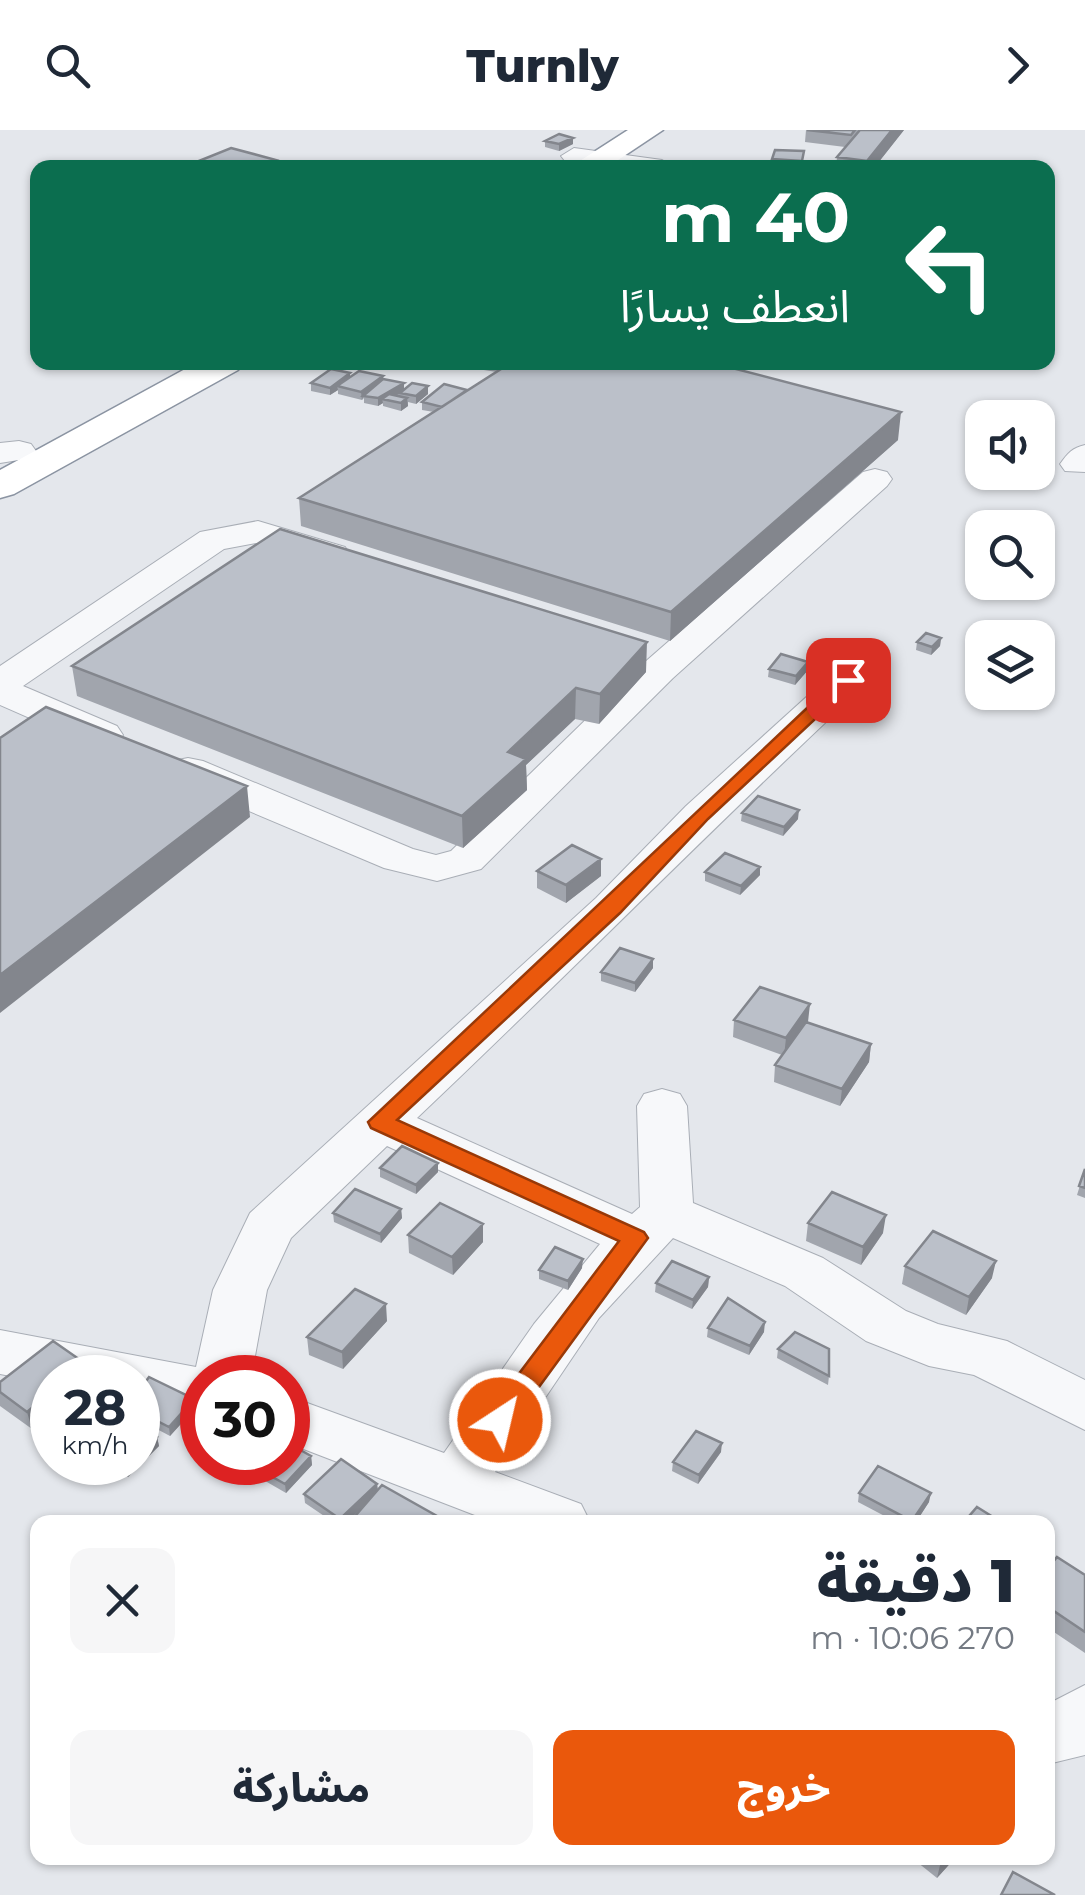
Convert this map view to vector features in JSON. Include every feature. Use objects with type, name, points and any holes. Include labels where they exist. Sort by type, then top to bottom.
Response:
[{"type":"highway","points":[[581,160],[616,130]]},
{"type":"highway","points":[[584,160],[650,130]]},
{"type":"highway","points":[[6,455],[167,370]]},
{"type":"highway","points":[[0,486],[210,370]]},
{"type":"street","points":[[0,688],[398,858],[437,868],[466,860],[641,664],[875,480]]},
{"type":"street","points":[[0,688],[213,540],[236,532],[280,537],[370,569]]},
{"type":"street","points":[[227,1355],[240,1290],[269,1228],[612,908],[701,815],[848,680]]},
{"type":"street","points":[[456,1481],[564,1328],[651,1226],[662,1106]]},
{"type":"street","points":[[380,1122],[651,1226],[804,1272],[886,1326],[929,1344],[987,1356],[1085,1407]]},
{"type":"street","points":[[0,1352],[30,1358]]},
{"type":"street","points":[[310,1427],[542,1515]]},
{"type":"street","points":[[1055,1734],[1061,1734],[1085,1715]]},
{"type":"building","points":[[807,130],[855,130],[851,135]]},
{"type":"building","points":[[860,130],[892,130],[868,160],[837,157]]},
{"type":"building","points":[[559,134],[573,138],[559,144],[545,141]]},
{"type":"building","points":[[231,148],[276,160],[201,160]]},
{"type":"building","points":[[775,150],[804,151],[802,160],[772,159]]},
{"type":"building","points":[[330,370],[350,373],[330,388],[311,383]]},
{"type":"building","points":[[499,370],[740,370],[901,412],[671,612],[299,498]]},
{"type":"building","points":[[359,371],[383,376],[361,392],[337,386]]},
{"type":"building","points":[[383,379],[404,383],[378,398],[363,396]]},
{"type":"building","points":[[412,383],[428,386],[416,396],[400,393]]},
{"type":"building","points":[[444,384],[467,390],[442,407],[422,402]]},
{"type":"building","points":[[389,394],[407,398],[401,403],[382,399]]},
{"type":"building","points":[[280,529],[647,642],[600,694],[576,688],[508,752],[526,759],[462,816],[72,666]]},
{"type":"building","points":[[926,633],[941,638],[932,647],[917,642]]},
{"type":"building","points":[[781,654],[808,662],[796,676],[769,669]]},
{"type":"building","points":[[46,707],[247,786],[0,975],[0,738]]},
{"type":"building","points":[[758,796],[799,810],[784,827],[742,813]]},
{"type":"building","points":[[572,845],[601,859],[566,885],[537,871]]},
{"type":"building","points":[[725,853],[760,867],[741,886],[705,872]]},
{"type":"building","points":[[620,948],[653,959],[635,983],[601,972]]},
{"type":"building","points":[[760,987],[810,1004],[786,1038],[734,1020]]},
{"type":"building","points":[[806,1022],[871,1044],[842,1089],[775,1065]]},
{"type":"building","points":[[402,1146],[438,1163],[416,1185],[380,1168]]},
{"type":"building","points":[[355,1189],[401,1209],[380,1234],[333,1213]]},
{"type":"building","points":[[832,1192],[886,1215],[863,1247],[808,1223]]},
{"type":"building","points":[[440,1203],[483,1224],[452,1257],[408,1235]]},
{"type":"building","points":[[933,1231],[996,1261],[969,1297],[905,1266]]},
{"type":"building","points":[[555,1247],[583,1259],[568,1281],[539,1270]]},
{"type":"building","points":[[672,1261],[709,1277],[693,1300],[656,1283]]},
{"type":"building","points":[[355,1289],[386,1304],[342,1352],[307,1337]]},
{"type":"building","points":[[728,1298],[765,1322],[750,1346],[708,1328]]},
{"type":"building","points":[[795,1332],[829,1349],[829,1376],[778,1349]]},
{"type":"building","points":[[53,1341],[73,1355],[35,1355]]},
{"type":"building","points":[[30,1359],[30,1409],[27,1412],[0,1392],[0,1382]]},
{"type":"building","points":[[160,1382],[180,1392],[180,1415],[169,1427],[160,1422]]},
{"type":"building","points":[[696,1431],[722,1443],[699,1475],[673,1462]]},
{"type":"building","points":[[341,1459],[377,1484],[344,1515],[334,1515],[304,1494]]},
{"type":"building","points":[[878,1466],[931,1493],[916,1515],[901,1515],[859,1493]]},
{"type":"building","points":[[382,1485],[435,1515],[356,1515]]},
{"type":"building","points":[[977,1507],[990,1515],[970,1515]]},
{"type":"building","points":[[1057,1557],[1085,1575],[1085,1632],[1055,1612]]},
{"type":"building","points":[[1013,1872],[1055,1895],[1001,1895]]},
{"type":"route","points":[[500,1420],[564,1328],[635,1238],[380,1122],[612,908],[701,815],[848,680]]}]
